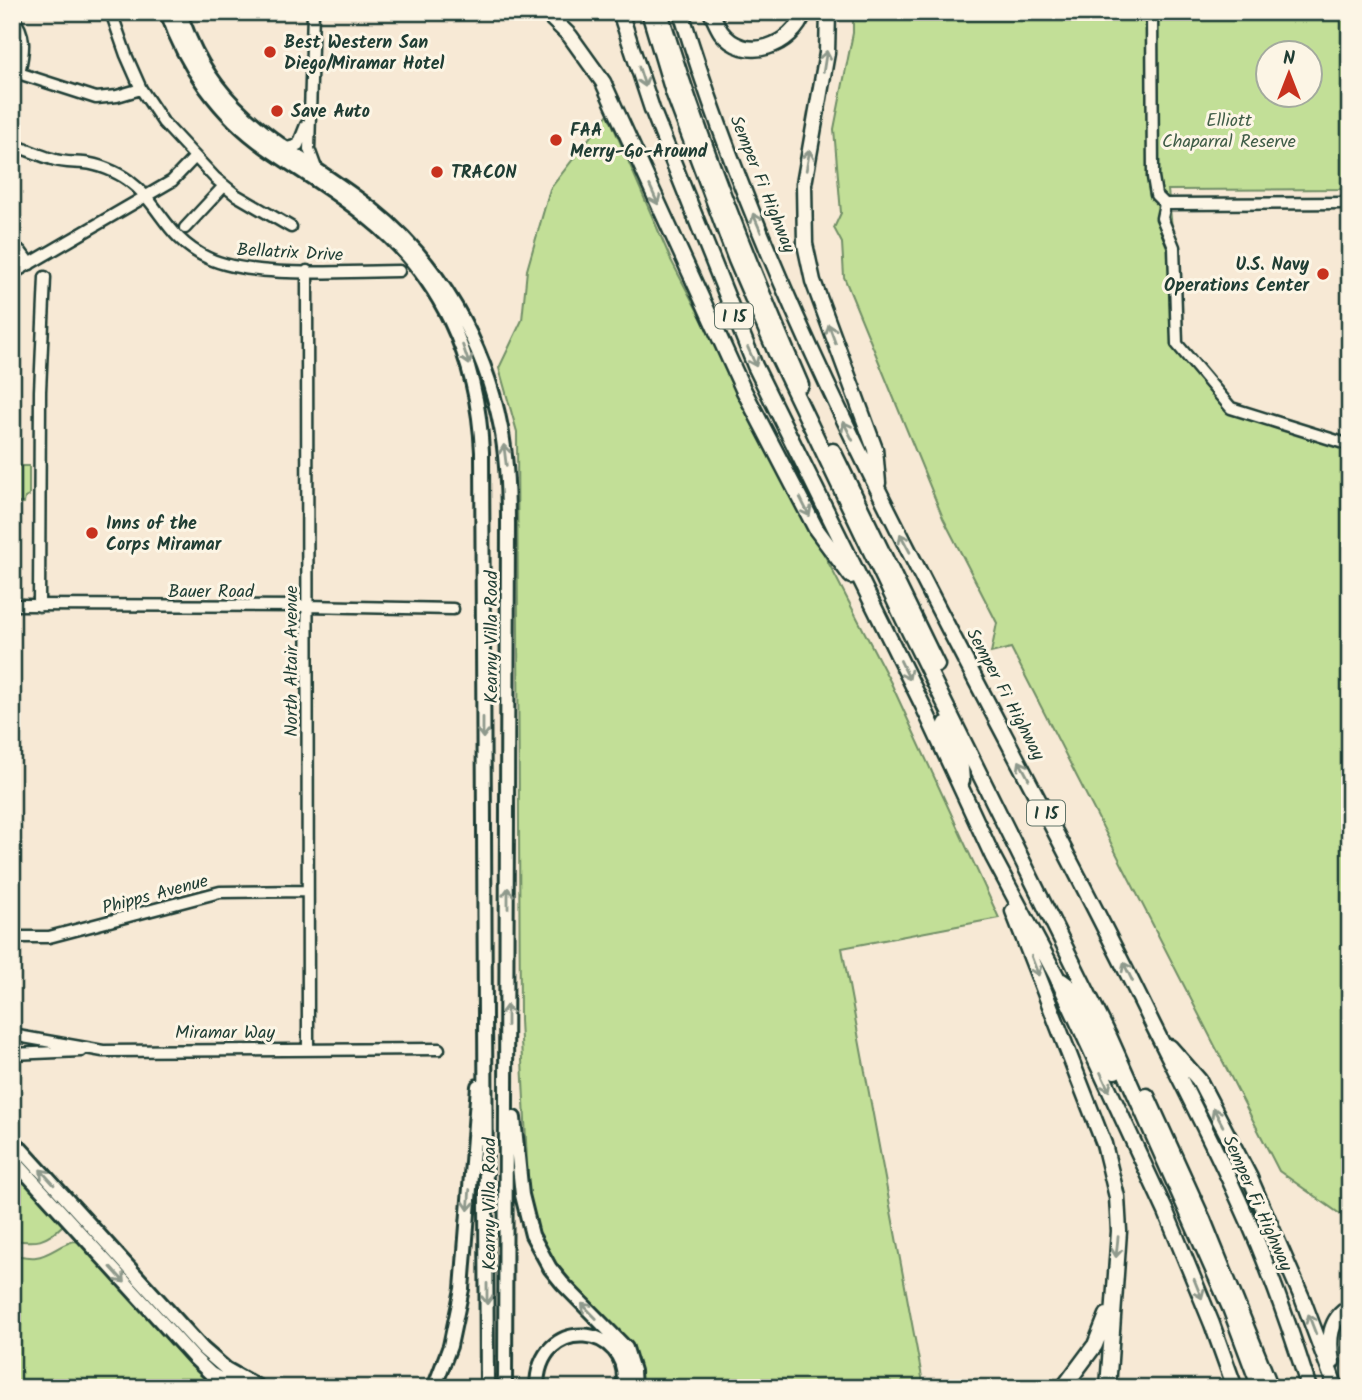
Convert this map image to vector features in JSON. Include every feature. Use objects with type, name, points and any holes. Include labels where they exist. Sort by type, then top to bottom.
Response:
[{"type":"highway","points":[[545,12],[570,36],[603,82],[743,389],[816,529],[874,609]]},
{"type":"highway","name":"I 15","points":[[620,12],[652,109],[755,366],[923,706],[993,857],[1056,975],[1167,1212],[1235,1388]]},
{"type":"highway","points":[[649,12],[673,92],[736,260],[766,330],[922,657],[1110,1038],[1230,1308],[1260,1388]]},
{"type":"highway","points":[[660,12],[681,80],[723,196],[804,391],[1174,1153],[1236,1297],[1270,1388]]},
{"type":"highway","name":"Semper Fi Highway","points":[[681,12],[706,94],[828,387],[878,492],[1102,919],[1157,1033],[1258,1245],[1309,1388]]},
{"type":"highway","points":[[711,12],[721,33],[736,44],[751,48],[773,46],[786,40],[800,25],[804,12]]},
{"type":"highway","points":[[828,12],[827,53],[804,184],[805,244],[813,281],[875,449],[878,492]]},
{"type":"highway","points":[[922,657],[933,694],[953,738],[961,768],[962,793]]},
{"type":"highway","points":[[993,857],[1104,1144],[1117,1197],[1119,1231],[1108,1388]]},
{"type":"highway","points":[[1056,975],[1073,990],[1149,1137],[1162,1152]]},
{"type":"highway","points":[[1157,1033],[1199,1080],[1250,1178],[1303,1300],[1336,1388]]},
{"type":"highway","points":[[1063,1388],[1095,1345],[1113,1297]]},
{"type":"highway","points":[[1336,1388],[1329,1345],[1331,1332],[1335,1319],[1350,1307]]},
{"type":"main road","name":"Kearny Villa Road","points":[[167,12],[194,69],[226,112],[265,147],[367,216],[411,260],[443,305],[460,339],[471,370],[480,409],[482,452],[487,1388]]},
{"type":"main road","name":"Kearny Villa Road","points":[[180,12],[195,49],[209,73],[240,112],[277,144],[383,218],[415,250],[439,281],[475,344],[492,389],[502,428],[509,523],[505,1388]]},
{"type":"main road","points":[[434,1388],[450,1346],[462,1289],[478,1081],[484,1059]]},
{"type":"main road","points":[[507,1108],[514,1116],[522,1195],[532,1235],[550,1268],[563,1284],[626,1348],[633,1371],[634,1388]]},
{"type":"main road","points":[[12,1139],[203,1349],[226,1369],[260,1388]]},
{"type":"main road","points":[[12,1158],[211,1374],[228,1388]]},
{"type":"main road","points":[[537,1388],[539,1364],[544,1355],[561,1340],[577,1335],[597,1338],[608,1344],[620,1357],[624,1384]]},
{"type":"main road","points":[[211,1374],[236,1388]]},
{"type":"street","points":[[111,12],[141,89],[163,122],[224,186],[291,227]]},
{"type":"street","points":[[313,12],[309,149],[318,171]]},
{"type":"street","points":[[1152,12],[1153,177],[1156,195],[1165,204],[1350,203]]},
{"type":"street","points":[[12,17],[23,34],[23,54],[16,72],[96,98],[117,96],[141,89]]},
{"type":"street","points":[[277,144],[287,148],[298,145],[309,114]]},
{"type":"street","name":"Bellatrix Drive","points":[[12,145],[52,159],[87,163],[129,180],[146,197],[174,235],[192,250],[209,259],[244,269],[399,271]]},
{"type":"street","points":[[12,274],[172,181],[195,157]]},
{"type":"street","points":[[185,228],[224,186]]},
{"type":"street","points":[[1165,204],[1162,218],[1174,247],[1177,344],[1231,408],[1350,446]]},
{"type":"street","points":[[12,246],[21,251],[30,264]]},
{"type":"street","name":"North Altair Avenue","points":[[307,271],[308,1050]]},
{"type":"street","points":[[39,606],[40,391],[45,277]]},
{"type":"street","name":"Bauer Road","points":[[12,605],[453,609]]},
{"type":"street","name":"Phipps Avenue","points":[[12,937],[49,937],[220,892],[307,891]]},
{"type":"street","name":"Miramar Way","points":[[12,1035],[103,1051],[439,1049]]},
{"type":"street","points":[[12,1054],[103,1051]]},
{"type":"green space","name":"Elliott Chaparral Reserve","points":[[853,12],[1350,12],[1350,189],[1168,190],[1174,247],[1178,344],[1226,405],[1350,445],[1350,1221],[1279,1171],[1011,648],[991,653],[997,623],[943,518],[844,277],[842,243],[834,228],[841,213],[834,129],[853,33]]},
{"type":"green space","points":[[608,114],[671,260],[891,683],[999,918],[842,948],[924,1388],[639,1388],[636,1355],[546,1252],[529,1201],[520,1020],[517,432],[499,368],[522,320],[527,270],[550,189]]},
{"type":"green space","points":[[12,466],[29,466],[29,496],[24,503],[12,503]]},
{"type":"green space","points":[[12,1169],[63,1225],[46,1238],[34,1241],[12,1240]]},
{"type":"green space","points":[[75,1241],[83,1243],[217,1388],[12,1388],[12,1255],[41,1256]]},
{"type":"place","name":"Best Western San Diego/Miramar Hotel","points":[[270,52]]},
{"type":"place","name":"Save Auto","points":[[277,111]]},
{"type":"place","name":"FAA Merry-Go-Around","points":[[556,140]]},
{"type":"place","name":"TRACON","points":[[437,172]]},
{"type":"place","name":"U.S. Navy Operations Center","points":[[1323,274]]},
{"type":"place","name":"Inns of the Corps Miramar","points":[[92,533]]}]
